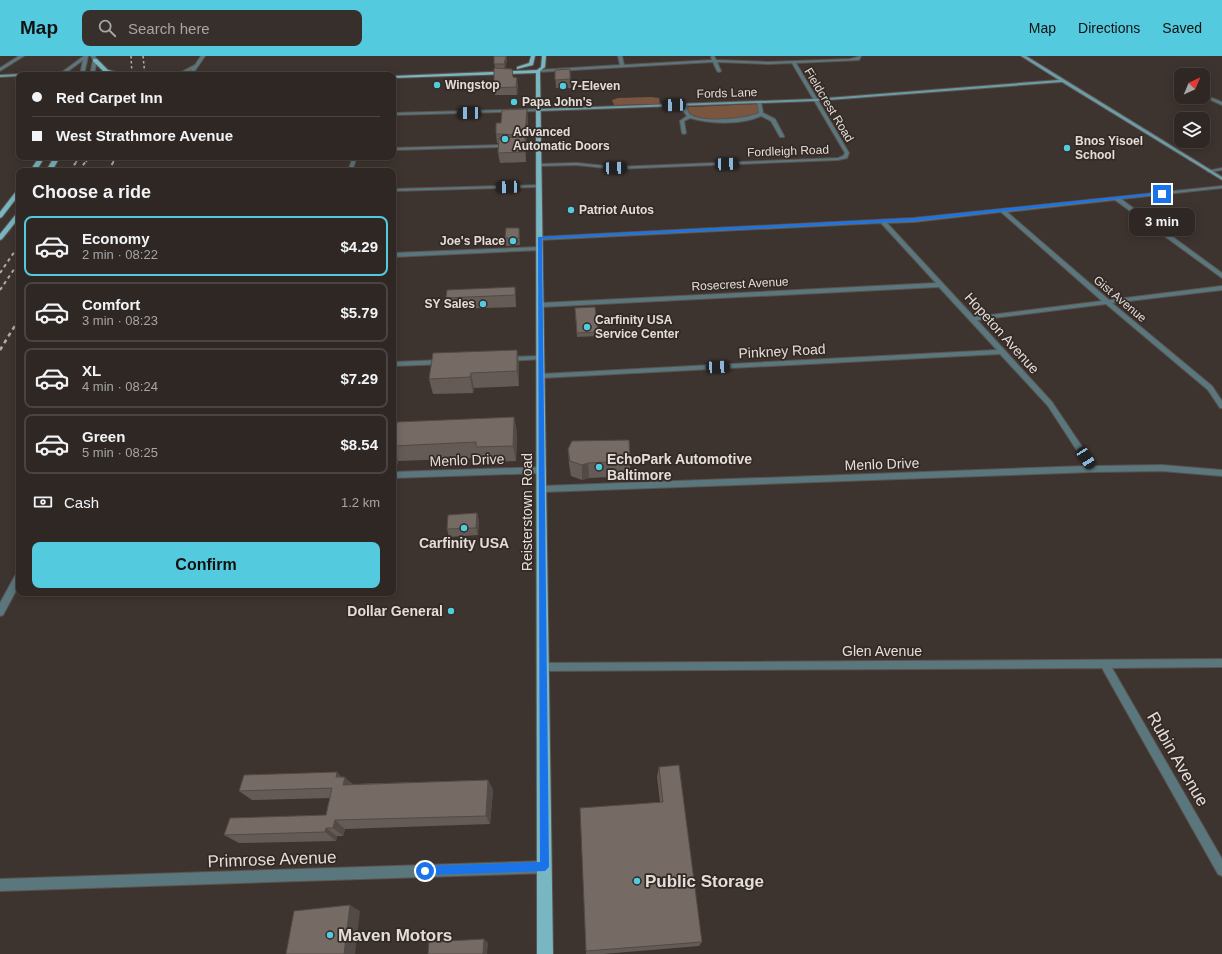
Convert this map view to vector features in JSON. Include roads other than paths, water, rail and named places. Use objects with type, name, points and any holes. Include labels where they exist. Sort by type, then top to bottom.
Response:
[{"type":"main road","name":"Reisterstown Road","points":[[535,56],[534,68],[538,71],[540,186],[546,954]]},
{"type":"main road","points":[[491,72],[528,66],[532,63],[535,56]]},
{"type":"main road","name":"Reisterstown Road","points":[[538,71],[543,67],[544,56]]},
{"type":"main road","points":[[94,58],[106,71],[111,72]]},
{"type":"main road","points":[[396,77],[538,71]]},
{"type":"main road","points":[[0,216],[16,195]]},
{"type":"main road","points":[[0,238],[16,218]]},
{"type":"street","points":[[0,70],[22,56]]},
{"type":"street","points":[[64,72],[86,56]]},
{"type":"street","points":[[83,72],[86,56]]},
{"type":"street","points":[[192,72],[203,56]]},
{"type":"street","points":[[620,56],[622,66]]},
{"type":"street","points":[[713,56],[719,71]]},
{"type":"street","points":[[1022,56],[1222,179]]},
{"type":"street","points":[[538,71],[715,61],[793,62],[858,57]]},
{"type":"street","points":[[92,72],[94,58]]},
{"type":"street","name":"Fieldcrest Road","points":[[793,62],[847,153],[845,157]]},
{"type":"street","points":[[184,72],[198,65]]},
{"type":"street","points":[[0,76],[16,75]]},
{"type":"street","name":"Fords Lane","points":[[396,114],[815,100],[1062,81]]},
{"type":"street","points":[[1212,99],[1222,104]]},
{"type":"street","points":[[759,102],[761,114]]},
{"type":"street","points":[[685,104],[686,111],[689,116],[703,120],[748,119],[761,114],[773,120],[782,136]]},
{"type":"street","points":[[684,133],[682,121],[689,116]]},
{"type":"street","points":[[396,149],[539,145]]},
{"type":"street","name":"Fordleigh Road","points":[[539,165],[577,164],[615,168],[838,159],[845,157]]},
{"type":"street","points":[[1209,171],[1222,169]]},
{"type":"street","points":[[396,190],[540,186]]},
{"type":"street","points":[[540,238],[884,222],[1222,187]]},
{"type":"street","points":[[1116,198],[1222,276]]},
{"type":"street","name":"Gist Avenue","points":[[1002,210],[1107,302],[1210,388],[1222,406]]},
{"type":"street","name":"Hopeton Avenue","points":[[884,222],[1000,352],[1050,404],[1093,469]]},
{"type":"street","points":[[396,255],[540,249]]},
{"type":"street","name":"Rosecrest Avenue","points":[[541,305],[940,285]]},
{"type":"street","points":[[972,319],[1222,288]]},
{"type":"street","name":"Pinkney Road","points":[[541,376],[1000,352]]},
{"type":"street","points":[[498,360],[541,358]]},
{"type":"street","points":[[396,364],[453,362]]},
{"type":"street","name":"Menlo Drive","points":[[542,490],[1093,469],[1162,468],[1222,473]]},
{"type":"street","name":"Menlo Drive","points":[[396,475],[542,470]]},
{"type":"street","points":[[0,612],[16,583]]},
{"type":"street","name":"Glen Avenue","points":[[543,668],[1222,663]]},
{"type":"street","name":"Rubin Avenue","points":[[1105,664],[1222,870]]},
{"type":"street","name":"Primrose Avenue","points":[[0,885],[545,867]]},
{"type":"railway","points":[[131,56],[132,72]]},
{"type":"railway","points":[[143,56],[145,72]]},
{"type":"railway","points":[[72,168],[77,161]]},
{"type":"railway","points":[[81,168],[86,161]]},
{"type":"railway","points":[[110,168],[114,161]]},
{"type":"railway","points":[[0,273],[16,249]]},
{"type":"railway","points":[[0,290],[16,266]]},
{"type":"railway","points":[[0,350],[16,324]]},
{"type":"place","name":"Wingstop","points":[[437,85]]},
{"type":"place","name":"7-Eleven","points":[[563,86]]},
{"type":"place","name":"Papa John's","points":[[514,102]]},
{"type":"place","name":"Advanced Automatic Doors","points":[[505,139]]},
{"type":"place","name":"Bnos Yisoel School","points":[[1067,148]]},
{"type":"place","name":"Patriot Autos","points":[[571,210]]},
{"type":"place","name":"Joe's Place","points":[[513,241]]},
{"type":"place","name":"SY Sales","points":[[483,304]]},
{"type":"place","name":"Carfinity USA Service Center","points":[[587,327]]},
{"type":"place","name":"EchoPark Automotive Baltimore","points":[[599,467]]},
{"type":"place","name":"Carfinity USA","points":[[464,528]]},
{"type":"place","name":"Dollar General","points":[[451,611]]},
{"type":"place","name":"Public Storage","points":[[637,881]]},
{"type":"place","name":"Maven Motors","points":[[330,935]]}]
